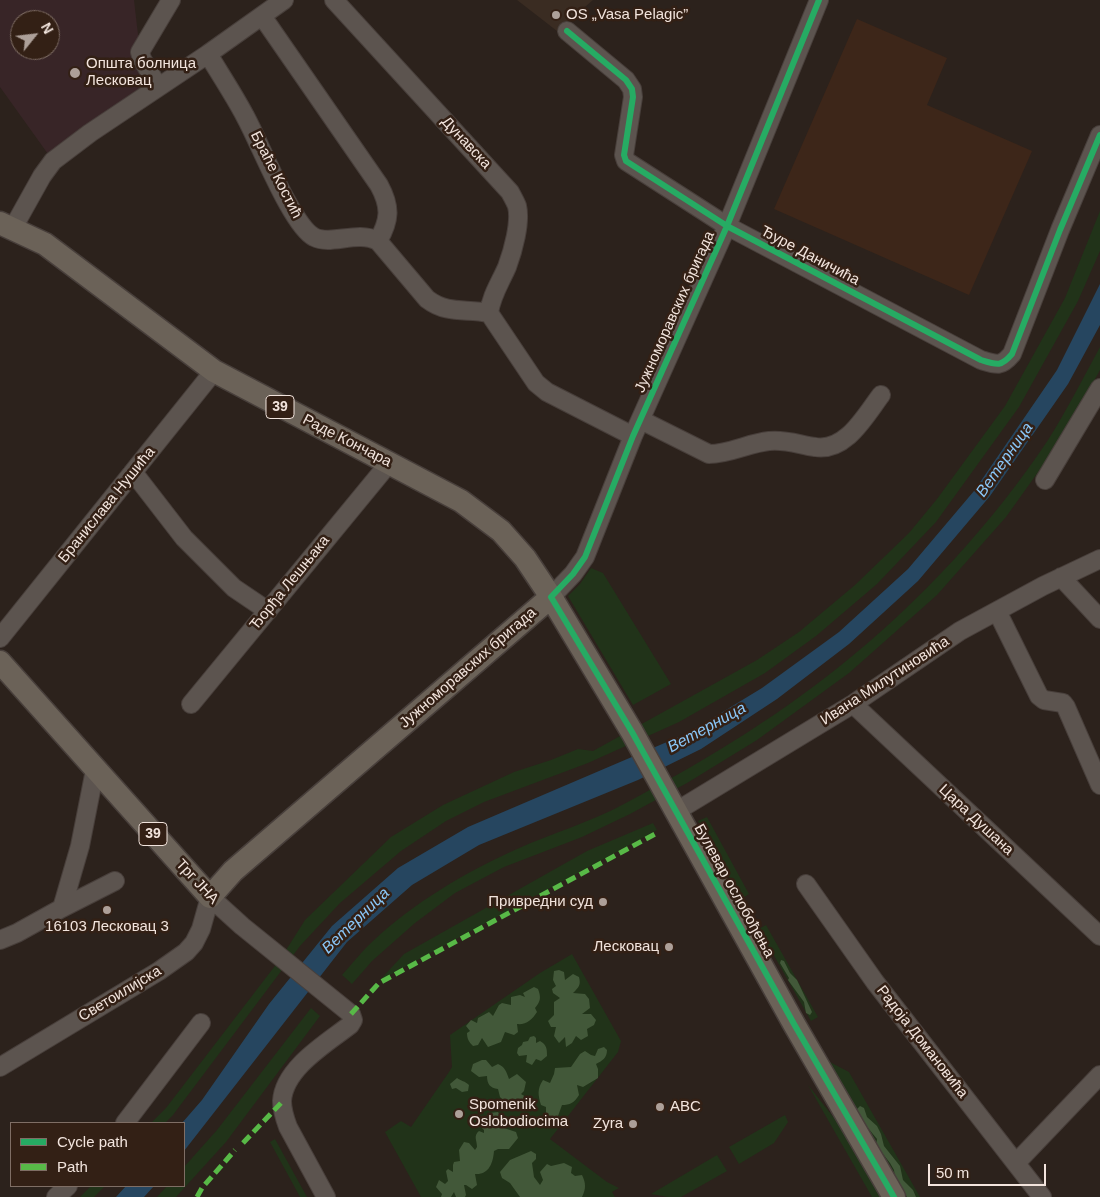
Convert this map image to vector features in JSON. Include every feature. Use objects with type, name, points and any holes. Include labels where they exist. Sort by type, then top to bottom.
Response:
[{"type":"main road","name":"Раде Кончара","points":[[7,225],[46,244],[214,371],[462,501],[501,530],[525,558],[551,597]]},
{"type":"main road","name":"Булевар ослобођења","points":[[551,597],[632,732],[794,1024],[894,1197]]},
{"type":"main road","name":"Јужноморавских бригада","points":[[210,897],[240,865],[551,597]]},
{"type":"main road","name":"39","points":[[0,662],[95,770]]},
{"type":"main road","name":"Трг ЈНА","points":[[95,770],[210,897]]},
{"type":"street","points":[[158,87],[140,52],[171,0]]},
{"type":"street","points":[[7,225],[54,160],[70,147],[284,0]]},
{"type":"street","name":"Дунавска","points":[[334,0],[510,192],[518,215],[517,230],[508,265],[490,300],[489,313]]},
{"type":"street","name":"Јужноморавских бригада","points":[[551,597],[573,574],[584,557],[634,436],[726,226],[820,0]]},
{"type":"street","points":[[262,16],[379,185],[385,196],[387,209],[386,226],[378,241],[427,299],[435,304],[458,311],[489,313],[536,383],[547,392],[634,436]]},
{"type":"street","name":"Ђуре Даничића","points":[[567,31],[626,80],[632,89],[633,98],[624,155],[626,161],[726,226],[982,360],[996,364],[1005,362],[1012,354],[1060,230],[1100,135]]},
{"type":"street","name":"Браће Костић","points":[[208,54],[245,115],[288,203],[308,234],[317,239],[359,236],[378,241]]},
{"type":"street","name":"Бранислава Нушића","points":[[0,638],[214,371]]},
{"type":"street","points":[[1045,480],[1100,388]]},
{"type":"street","points":[[641,420],[709,454],[722,454],[769,440],[788,441],[827,448],[834,446],[851,433],[881,395]]},
{"type":"street","name":"Ђорђа Лешњака","points":[[191,704],[390,462]]},
{"type":"street","points":[[133,472],[184,538],[234,588],[268,611]]},
{"type":"street","name":"Ивана Милутиновића","points":[[671,804],[852,704],[960,631],[1061,577],[1100,559]]},
{"type":"street","points":[[1061,577],[1100,619]]},
{"type":"street","points":[[997,611],[1039,696],[1044,700],[1063,703],[1066,707],[1100,785]]},
{"type":"street","name":"Цара Душана","points":[[852,704],[1100,936]]},
{"type":"street","points":[[62,908],[80,846],[95,770]]},
{"type":"street","points":[[0,940],[18,933],[115,881]]},
{"type":"street","name":"Радоја Домановића","points":[[806,884],[875,982],[1042,1197]]},
{"type":"street","name":"Трг ЈНА","points":[[210,897],[281,958],[351,1014],[353,1020],[350,1025],[295,1070],[284,1091],[282,1102],[288,1127],[326,1197]]},
{"type":"street","name":"Светоилијска","points":[[0,1067],[159,971],[186,952],[194,943],[201,929],[210,897]]},
{"type":"street","points":[[126,1122],[201,1023]]},
{"type":"street","points":[[1016,1163],[1100,1075]]},
{"type":"street","points":[[56,1197],[67,1187]]},
{"type":"shaded area","name":"Општа болница Лесковац","points":[[0,0],[134,0],[140,52],[158,87],[53,161],[0,87]]},
{"type":"shaded area","name":"OS „Vasa Pelagic”","points":[[517,0],[593,0],[557,31]]},
{"type":"shaded area","points":[[857,19],[947,58],[927,105],[1032,151],[969,295],[774,209]]},
{"type":"green space","points":[[1100,211],[1100,251],[1078,301],[1019,407],[936,522],[877,584],[816,636],[765,673],[679,722],[588,763],[484,802],[446,821],[401,851],[340,903],[300,946],[173,1115],[166,1122],[152,1122],[166,1108],[281,958],[305,920],[391,837],[443,805],[514,772],[578,749],[593,751],[757,660],[799,632],[855,585],[909,533],[937,499],[1005,406],[1065,298]]},
{"type":"green space","points":[[1100,347],[1100,370],[1061,440],[1006,517],[937,595],[849,673],[757,740],[687,783],[582,837],[504,867],[455,893],[415,923],[372,961],[352,984],[342,975],[369,945],[389,927],[441,889],[497,858],[624,804],[708,757],[789,705],[869,642],[953,561],[1003,502],[1048,440]]},
{"type":"green space","points":[[591,568],[603,573],[671,684],[633,705],[568,596],[580,584]]},
{"type":"green space","points":[[707,817],[749,894],[741,899],[698,821]]},
{"type":"green space","points":[[653,823],[657,830],[379,981],[404,954],[587,851]]},
{"type":"green space","points":[[766,925],[818,1017],[811,1021],[759,929]]},
{"type":"green space","points":[[572,954],[621,1041],[618,1052],[550,1139],[607,1182],[619,1188],[612,1192],[615,1197],[421,1197],[385,1132],[401,1121],[411,1127],[449,1072],[452,1067],[450,1035],[540,973]]},
{"type":"green space","points":[[781,960],[784,961],[790,973],[797,980],[812,1012],[810,1015],[806,1013],[804,1002],[788,980],[789,978],[780,963]]},
{"type":"green space","points":[[554,971],[564,972],[565,980],[573,974],[579,977],[579,986],[573,993],[585,994],[589,999],[590,1008],[582,1014],[591,1014],[596,1020],[594,1025],[587,1029],[588,1036],[581,1040],[576,1036],[572,1043],[566,1047],[565,1037],[559,1043],[554,1036],[556,1027],[551,1027],[548,1021],[554,1015],[554,1002],[560,998],[553,993],[552,989],[556,986],[553,980]]},
{"type":"green space","points":[[534,987],[538,989],[540,997],[535,1008],[537,1012],[523,1024],[517,1024],[518,1032],[514,1035],[505,1032],[501,1042],[488,1047],[482,1038],[478,1045],[472,1045],[467,1035],[470,1031],[466,1026],[471,1020],[477,1023],[478,1018],[489,1012],[493,1016],[499,1005],[502,1003],[511,1005],[511,997],[520,995],[525,997],[523,993]]},
{"type":"green space","points":[[311,1008],[320,1016],[226,1142],[176,1197],[157,1197],[166,1187],[185,1187],[185,1166],[217,1130]]},
{"type":"green space","points":[[534,1036],[536,1043],[540,1041],[547,1049],[547,1056],[541,1061],[536,1059],[532,1065],[526,1062],[527,1055],[519,1056],[517,1053],[518,1048],[523,1042],[528,1041],[530,1037]]},
{"type":"green space","points":[[604,1047],[607,1050],[606,1055],[596,1064],[598,1078],[583,1087],[577,1085],[579,1095],[577,1098],[572,1103],[562,1105],[558,1116],[553,1120],[546,1116],[546,1107],[541,1105],[539,1095],[539,1089],[543,1080],[550,1083],[555,1068],[571,1067],[580,1054],[585,1051],[595,1056],[598,1049]]},
{"type":"green space","points":[[824,1059],[849,1072],[920,1197],[902,1197]]},
{"type":"green space","points":[[486,1060],[492,1067],[498,1064],[502,1066],[509,1079],[517,1074],[526,1082],[524,1091],[521,1094],[526,1097],[526,1106],[519,1106],[516,1103],[514,1106],[509,1106],[500,1097],[498,1089],[490,1085],[487,1076],[479,1077],[471,1071],[473,1064]]},
{"type":"green space","points":[[457,1078],[469,1085],[468,1091],[462,1092],[456,1088],[452,1089],[450,1084]]},
{"type":"green space","points":[[808,1085],[838,1123],[881,1197],[872,1197]]},
{"type":"green space","points":[[860,1106],[864,1108],[867,1117],[877,1126],[884,1146],[900,1166],[903,1180],[913,1190],[916,1197],[907,1197],[895,1178],[894,1170],[890,1163],[876,1145],[877,1139],[859,1117],[857,1109]]},
{"type":"green space","points":[[498,1112],[504,1128],[516,1132],[518,1138],[509,1149],[494,1151],[493,1160],[487,1170],[484,1173],[475,1174],[477,1185],[472,1189],[464,1185],[465,1197],[456,1197],[454,1192],[451,1197],[441,1197],[442,1194],[436,1187],[439,1180],[445,1184],[448,1181],[446,1171],[448,1169],[453,1172],[454,1162],[460,1161],[459,1150],[464,1142],[469,1143],[475,1150],[477,1147],[476,1135],[479,1131],[484,1133],[481,1121],[490,1113]]},
{"type":"green space","points":[[785,1115],[788,1122],[774,1143],[739,1164],[729,1147]]},
{"type":"green space","points":[[275,1139],[307,1197],[300,1197],[270,1142]]},
{"type":"green space","points":[[531,1151],[536,1154],[536,1159],[532,1163],[534,1177],[540,1185],[543,1180],[540,1172],[547,1164],[551,1166],[564,1163],[572,1167],[571,1173],[575,1176],[582,1175],[585,1186],[582,1197],[520,1197],[510,1183],[502,1178],[500,1172],[510,1160]]},
{"type":"green space","points":[[717,1155],[727,1171],[681,1197],[651,1194]]},
{"type":"green space","points":[[90,1187],[104,1187],[94,1197],[80,1197]]},
{"type":"water","name":"Ветерница","points":[[1100,284],[1100,325],[1068,384],[990,496],[918,581],[849,644],[777,699],[701,749],[638,780],[479,845],[412,885],[347,942],[185,1150],[185,1122],[183,1122],[202,1100],[269,1004],[332,926],[398,868],[468,827],[688,733],[762,688],[839,632],[908,569],[974,491],[1057,370]]},
{"type":"water","points":[[125,1187],[153,1187],[144,1197],[116,1197]]},
{"type":"marked path","points":[[351,1014],[379,983],[655,834]]},
{"type":"marked path","points":[[243,1143],[282,1102]]},
{"type":"marked path","points":[[197,1197],[202,1188],[235,1150]]},
{"type":"cycle path","points":[[819,0],[727,226],[633,436],[585,557],[573,574],[551,597],[632,732],[794,1024],[894,1197]]},
{"type":"cycle path","points":[[567,31],[626,80],[632,89],[633,97],[624,155],[626,161],[727,226],[981,360],[991,363],[1002,363],[1012,354],[1060,230],[1100,135]]},
{"type":"place","name":"OS „Vasa Pelagic”","points":[[556,15]]},
{"type":"place","name":"Општа болница Лесковац","points":[[75,73]]},
{"type":"place","name":"Привредни суд","points":[[603,902]]},
{"type":"place","name":"16103 Лесковац 3","points":[[107,910]]},
{"type":"place","name":"Лесковац","points":[[669,947]]},
{"type":"place","name":"ABC","points":[[660,1107]]},
{"type":"place","name":"Spomenik Oslobodiocima","points":[[459,1114]]},
{"type":"place","name":"Zyra","points":[[633,1124]]}]
